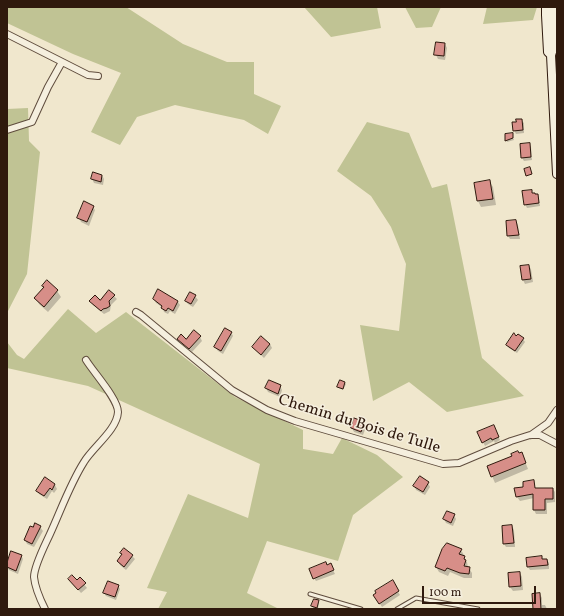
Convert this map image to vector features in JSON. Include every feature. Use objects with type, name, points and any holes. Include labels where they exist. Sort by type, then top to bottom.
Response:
[{"type":"main road","points":[[546,7],[548,52],[551,55]]},
{"type":"main road","points":[[553,7],[553,49],[551,55],[557,174]]},
{"type":"street","points":[[7,34],[88,75],[98,76]]},
{"type":"street","points":[[7,130],[32,122],[48,87],[62,62]]},
{"type":"street","name":"Chemin du Bois de Tulle","points":[[136,312],[141,314],[232,390],[267,410],[295,421],[443,464],[459,463],[511,441],[530,435],[548,423],[557,410]]},
{"type":"street","points":[[45,609],[38,595],[34,576],[39,560],[72,484],[84,461],[113,425],[118,412],[115,400],[86,360]]},
{"type":"street","points":[[530,435],[540,435],[557,444]]},
{"type":"lane","points":[[310,594],[361,609]]},
{"type":"lane","points":[[397,609],[416,598],[478,609]]},
{"type":"green space","points":[[7,7],[126,7],[183,44],[227,62],[254,62],[254,94],[281,106],[268,134],[244,120],[175,105],[137,117],[120,145],[91,132],[121,73],[73,54],[7,23]]},
{"type":"green space","points":[[304,7],[377,7],[381,28],[331,37]]},
{"type":"green space","points":[[405,7],[441,7],[432,27],[416,28]]},
{"type":"green space","points":[[487,7],[537,7],[533,20],[483,24]]},
{"type":"green space","points":[[28,108],[29,141],[40,152],[27,274],[7,313],[7,109]]},
{"type":"green space","points":[[367,122],[409,133],[432,188],[447,184],[482,358],[524,396],[447,412],[409,382],[373,401],[360,325],[399,331],[406,264],[391,227],[371,196],[337,171]]},
{"type":"green space","points":[[68,309],[96,333],[126,312],[235,397],[303,430],[303,449],[333,454],[342,438],[377,455],[403,477],[353,515],[338,561],[267,541],[247,593],[279,609],[158,609],[167,592],[147,588],[188,494],[248,518],[260,464],[88,386],[7,368],[7,342],[17,355],[24,359]]},
{"type":"building","points":[[436,42],[445,43],[444,56],[434,55]]},
{"type":"building","points":[[516,119],[522,119],[523,130],[513,131],[512,122],[516,122]]},
{"type":"building","points":[[513,133],[513,138],[505,141],[505,134]]},
{"type":"building","points":[[530,143],[531,157],[521,158],[520,144]]},
{"type":"building","points":[[530,167],[532,174],[526,176],[524,169]]},
{"type":"building","points":[[93,172],[102,175],[101,182],[91,179]]},
{"type":"building","points":[[490,180],[493,199],[477,201],[474,183]]},
{"type":"building","points":[[532,190],[532,193],[538,194],[539,203],[524,205],[522,191]]},
{"type":"building","points":[[84,201],[94,206],[87,222],[77,218]]},
{"type":"building","points":[[516,220],[519,235],[507,236],[506,221]]},
{"type":"building","points":[[529,265],[531,279],[522,280],[520,266]]},
{"type":"building","points":[[47,280],[58,290],[44,307],[34,298],[44,287],[42,286]]},
{"type":"building","points":[[158,289],[178,301],[173,311],[168,308],[166,311],[161,308],[162,306],[153,299]]},
{"type":"building","points":[[109,290],[115,295],[109,301],[110,306],[107,308],[101,311],[89,301],[95,295],[100,300]]},
{"type":"building","points":[[190,292],[196,295],[191,304],[185,301]]},
{"type":"building","points":[[225,328],[232,332],[221,351],[214,347]]},
{"type":"building","points":[[194,330],[201,336],[189,349],[177,339],[181,334],[186,339]]},
{"type":"building","points":[[514,333],[516,336],[518,334],[524,338],[515,351],[506,345]]},
{"type":"building","points":[[261,336],[270,344],[261,355],[252,347]]},
{"type":"building","points":[[269,380],[281,385],[278,394],[265,388]]},
{"type":"building","points":[[340,380],[345,382],[343,389],[337,387]]},
{"type":"building","points":[[354,418],[365,422],[361,432],[351,428]]},
{"type":"building","points":[[494,425],[499,437],[492,440],[491,438],[482,443],[477,432]]},
{"type":"building","points":[[518,451],[519,453],[522,452],[526,463],[491,477],[487,466],[512,456],[511,454]]},
{"type":"building","points":[[420,476],[429,482],[423,492],[413,486]]},
{"type":"building","points":[[45,477],[55,484],[52,490],[50,488],[44,496],[36,491]]},
{"type":"building","points":[[534,480],[535,488],[553,488],[553,499],[545,499],[545,510],[533,510],[533,494],[516,497],[514,488],[523,487],[523,482]]},
{"type":"building","points":[[447,511],[455,514],[451,523],[443,519]]},
{"type":"building","points":[[35,523],[41,526],[32,544],[24,540],[30,526],[33,527]]},
{"type":"building","points":[[512,525],[514,543],[503,544],[502,526]]},
{"type":"building","points":[[447,543],[462,549],[459,554],[465,556],[464,559],[466,560],[464,566],[470,567],[469,574],[460,573],[447,568],[445,571],[435,567],[442,549]]},
{"type":"building","points":[[124,548],[133,555],[124,567],[117,561]]},
{"type":"building","points":[[11,551],[22,555],[16,571],[7,567]]},
{"type":"building","points":[[542,556],[542,559],[547,559],[548,565],[527,567],[526,558]]},
{"type":"building","points":[[326,562],[327,565],[331,563],[334,570],[313,579],[309,569]]},
{"type":"building","points":[[520,572],[521,586],[509,587],[508,573]]},
{"type":"building","points":[[72,575],[77,580],[80,577],[86,583],[78,590],[68,579]]},
{"type":"building","points":[[393,580],[399,591],[379,604],[373,595],[376,593],[375,591]]},
{"type":"building","points":[[108,581],[119,585],[115,597],[103,593]]},
{"type":"building","points":[[540,593],[541,609],[533,609],[532,594]]},
{"type":"building","points":[[314,599],[319,600],[317,608],[311,606]]}]
